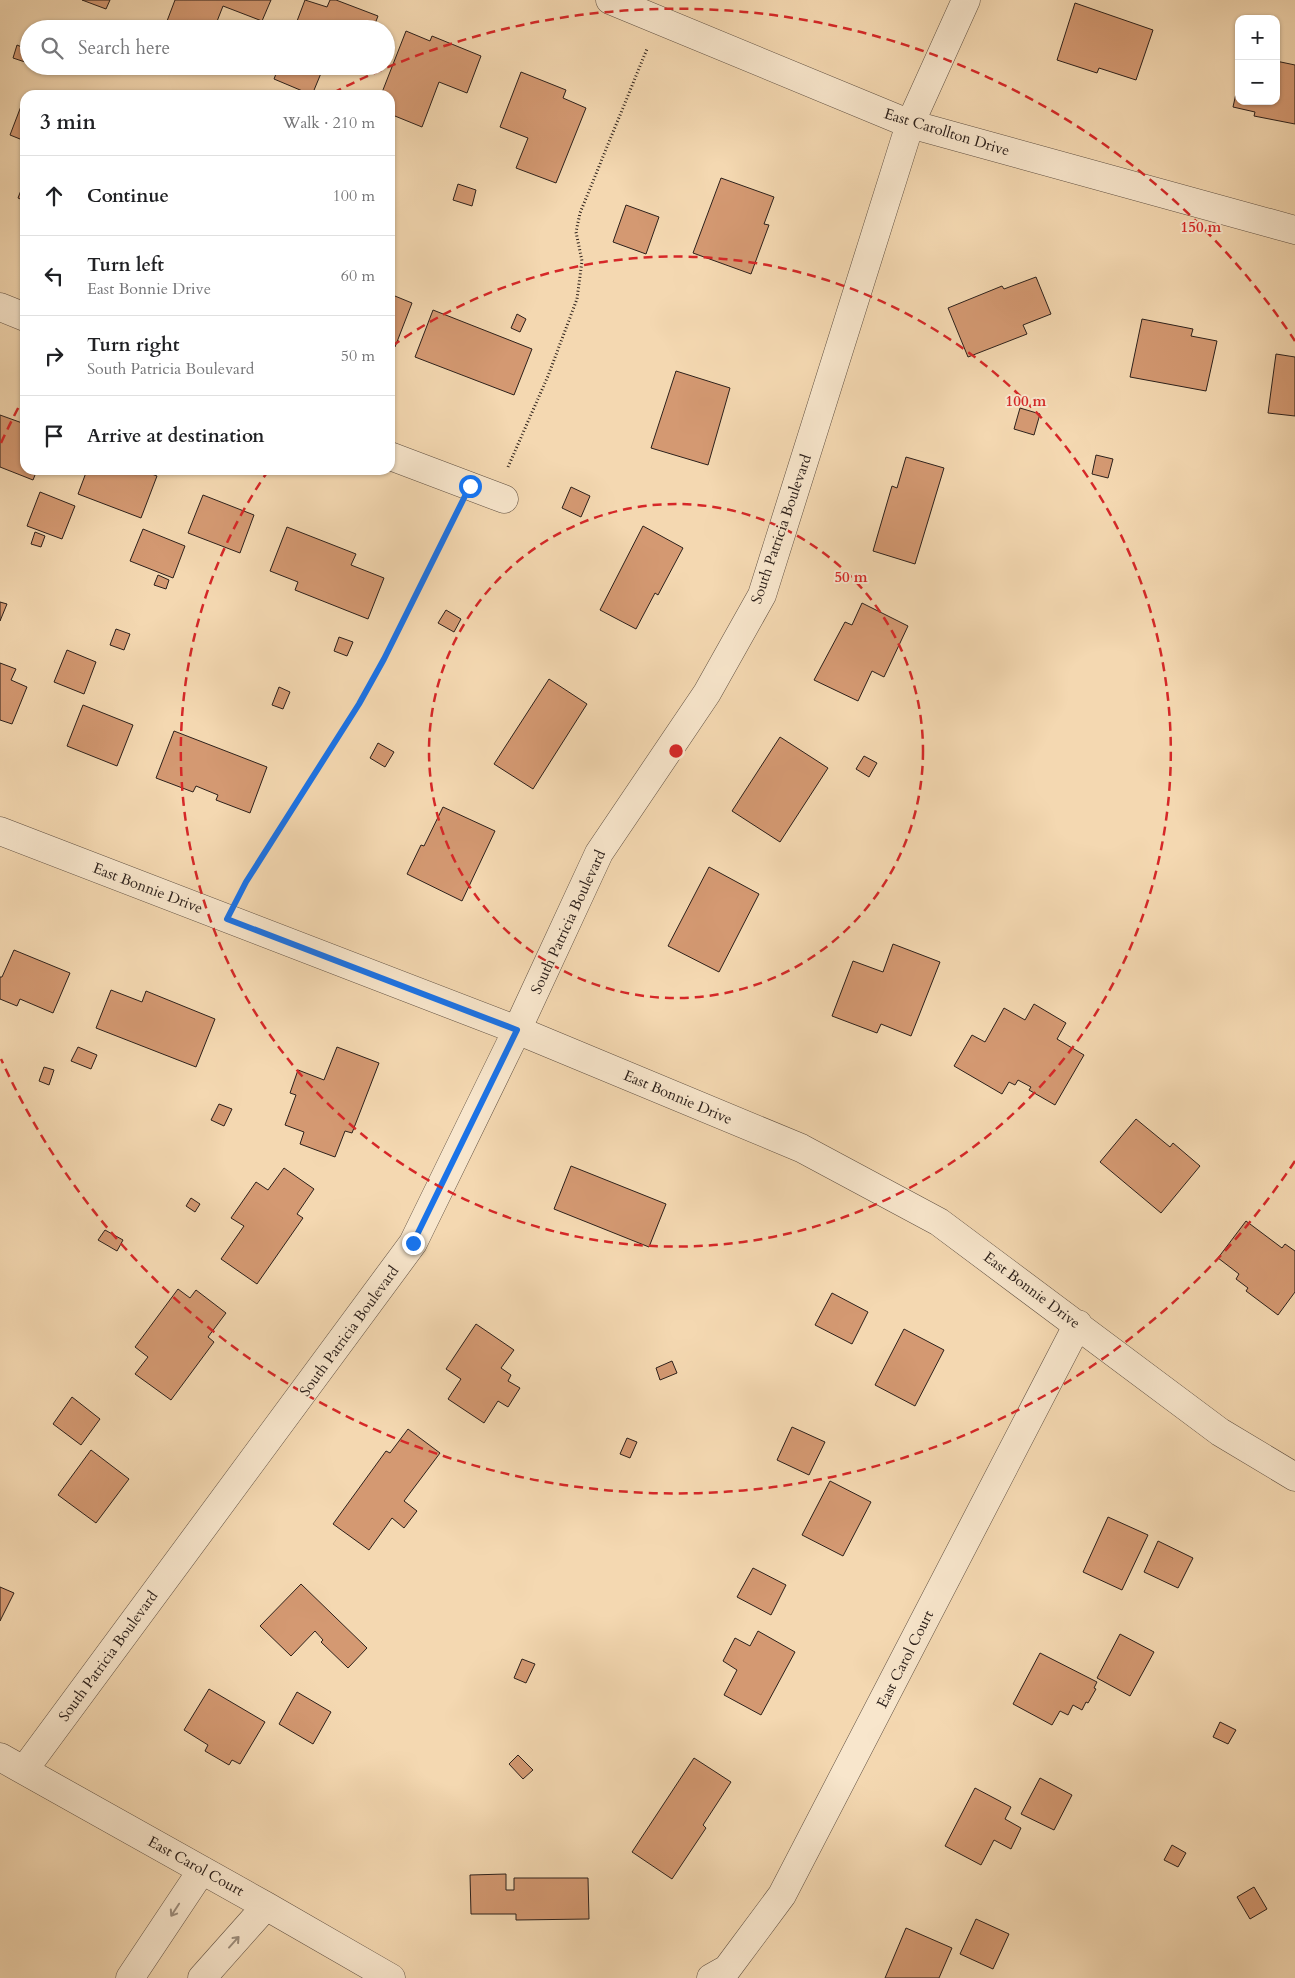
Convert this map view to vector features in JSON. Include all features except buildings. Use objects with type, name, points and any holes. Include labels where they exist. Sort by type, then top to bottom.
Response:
[{"type":"street","name":"East Carollton Drive","points":[[610,0],[910,124],[1295,230]]},
{"type":"street","name":"South Patricia Boulevard","points":[[24,1770],[413,1243],[517,1030],[599,853],[707,693],[762,595],[910,124],[966,0]]},
{"type":"street","points":[[0,307],[20,315]]},
{"type":"street","points":[[395,458],[490,494]]},
{"type":"street","name":"East Bonnie Drive","points":[[0,831],[517,1030],[801,1148],[939,1222],[1078,1324],[1220,1432],[1295,1477]]},
{"type":"street","name":"East Carol Court","points":[[711,1978],[726,1969],[782,1895],[1078,1324]]},
{"type":"street","name":"East Carol Court","points":[[0,1757],[266,1906],[390,1978]]},
{"type":"street","points":[[130,1978],[202,1870]]},
{"type":"street","points":[[202,1978],[266,1906]]},
{"type":"path","points":[[227,919],[246,882],[359,704],[384,659],[490,494],[548,376],[577,299],[582,261],[576,232],[580,213],[659,20]]},
{"type":"route","points":[[413,1243],[517,1030],[227,919],[235,900],[246,882],[359,704],[384,659],[470,486]]}]
